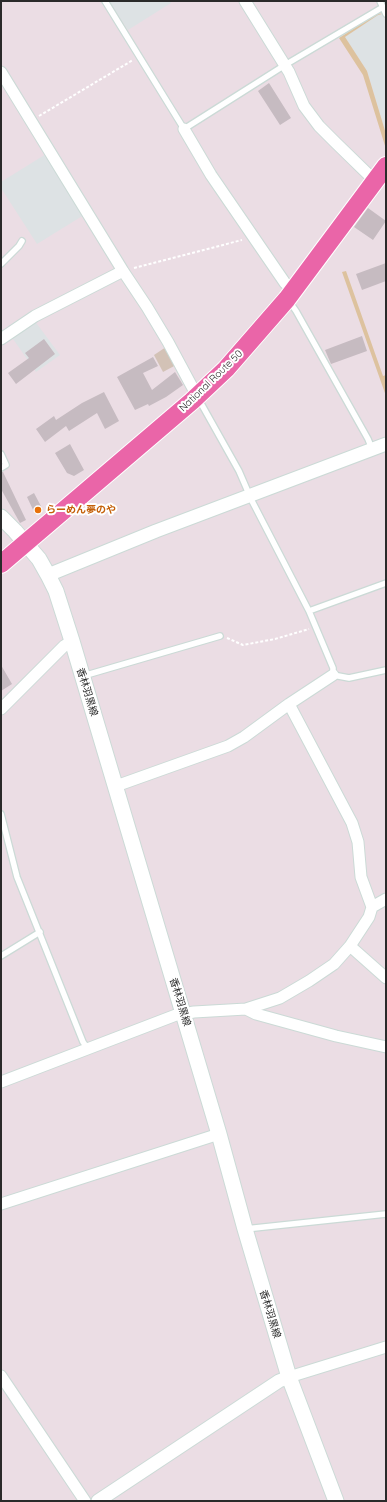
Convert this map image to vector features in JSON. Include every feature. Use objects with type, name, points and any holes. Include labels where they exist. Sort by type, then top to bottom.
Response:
[{"type":"highway","name":"National Route 50","points":[[1,564],[197,396],[226,369],[290,295],[386,166]]},
{"type":"main road","name":"香林羽黒線","points":[[1,517],[26,543],[38,559],[56,591],[83,676],[220,1134],[245,1230],[288,1377],[336,1501]]},
{"type":"street","points":[[245,1],[285,65],[304,106],[330,137],[375,181]]},
{"type":"street","points":[[1,72],[126,270],[168,342],[197,396]]},
{"type":"street","points":[[184,129],[220,188],[281,277],[290,295]]},
{"type":"street","points":[[1,339],[35,316],[126,270]]},
{"type":"street","points":[[48,575],[156,531],[386,444]]},
{"type":"street","points":[[1,710],[64,646],[72,641]]},
{"type":"street","points":[[116,786],[228,746],[244,737],[289,704],[334,675]]},
{"type":"street","points":[[1,1081],[183,1013],[246,1009],[280,998],[334,964],[350,946],[369,917],[372,907],[361,877],[358,842],[354,828],[289,704]]},
{"type":"street","points":[[372,907],[386,899]]},
{"type":"street","points":[[350,946],[386,978]]},
{"type":"street","points":[[246,1009],[256,1014],[336,1036],[386,1047]]},
{"type":"street","points":[[1,1204],[220,1134]]},
{"type":"street","points":[[98,1501],[288,1377],[386,1347]]},
{"type":"street","points":[[1,1376],[84,1501]]},
{"type":"lane","points":[[105,1],[184,129],[381,4],[386,14]]},
{"type":"lane","points":[[1,264],[20,246],[22,241]]},
{"type":"lane","points":[[290,295],[296,311],[368,439],[372,449]]},
{"type":"lane","points":[[197,396],[239,471],[250,496],[309,611],[333,668],[334,675],[349,678],[386,670]]},
{"type":"lane","points":[[1,454],[6,465],[1,468]]},
{"type":"lane","points":[[309,611],[386,583]]},
{"type":"lane","points":[[83,676],[220,636]]},
{"type":"lane","points":[[1,814],[17,876],[83,1042],[88,1049]]},
{"type":"lane","points":[[1,956],[40,932]]},
{"type":"lane","points":[[245,1230],[386,1214]]},
{"type":"path","points":[[31,120],[139,56]]},
{"type":"path","points":[[126,270],[249,238]]},
{"type":"path","points":[[220,636],[243,645],[275,639],[316,627]]},
{"type":"shaded area","points":[[109,1],[170,1],[171,3],[128,30]]},
{"type":"shaded area","points":[[378,13],[382,14],[378,15],[345,37],[367,71],[386,134],[386,149],[363,75],[339,38]]},
{"type":"shaded area","points":[[382,14],[386,22],[386,134],[367,71],[344,37],[378,15]]},
{"type":"shaded area","points":[[46,154],[84,215],[37,244],[1,188],[1,182]]},
{"type":"shaded area","points":[[346,271],[383,376],[386,375],[386,396],[342,272]]},
{"type":"shaded area","points":[[34,320],[60,355],[36,372],[11,336]]},
{"type":"shaded area","points":[[166,347],[176,365],[163,372],[154,355]]},
{"type":"building","points":[[269,83],[291,118],[280,125],[258,91]]},
{"type":"building","points":[[368,208],[386,221],[373,240],[354,227]]},
{"type":"building","points":[[386,263],[386,281],[362,290],[356,274]]},
{"type":"building","points":[[362,336],[367,351],[331,364],[325,350]]},
{"type":"building","points":[[44,339],[55,354],[16,384],[8,373],[29,358],[25,353]]},
{"type":"building","points":[[153,357],[158,366],[143,373],[152,390],[175,372],[183,385],[166,397],[149,406],[148,404],[135,410],[117,377]]},
{"type":"building","points":[[104,392],[119,421],[105,429],[97,413],[69,431],[66,426],[45,442],[36,429],[54,416],[56,420],[82,403]]},
{"type":"building","points":[[70,444],[84,470],[74,476],[67,473],[55,453]]},
{"type":"building","points":[[1,472],[3,472],[26,520],[20,523],[1,489]]},
{"type":"building","points":[[34,493],[43,510],[35,514],[27,497]]},
{"type":"building","points":[[1,665],[12,684],[1,691]]},
{"type":"place","name":"らーめん夢のや","points":[[38,510]]}]
